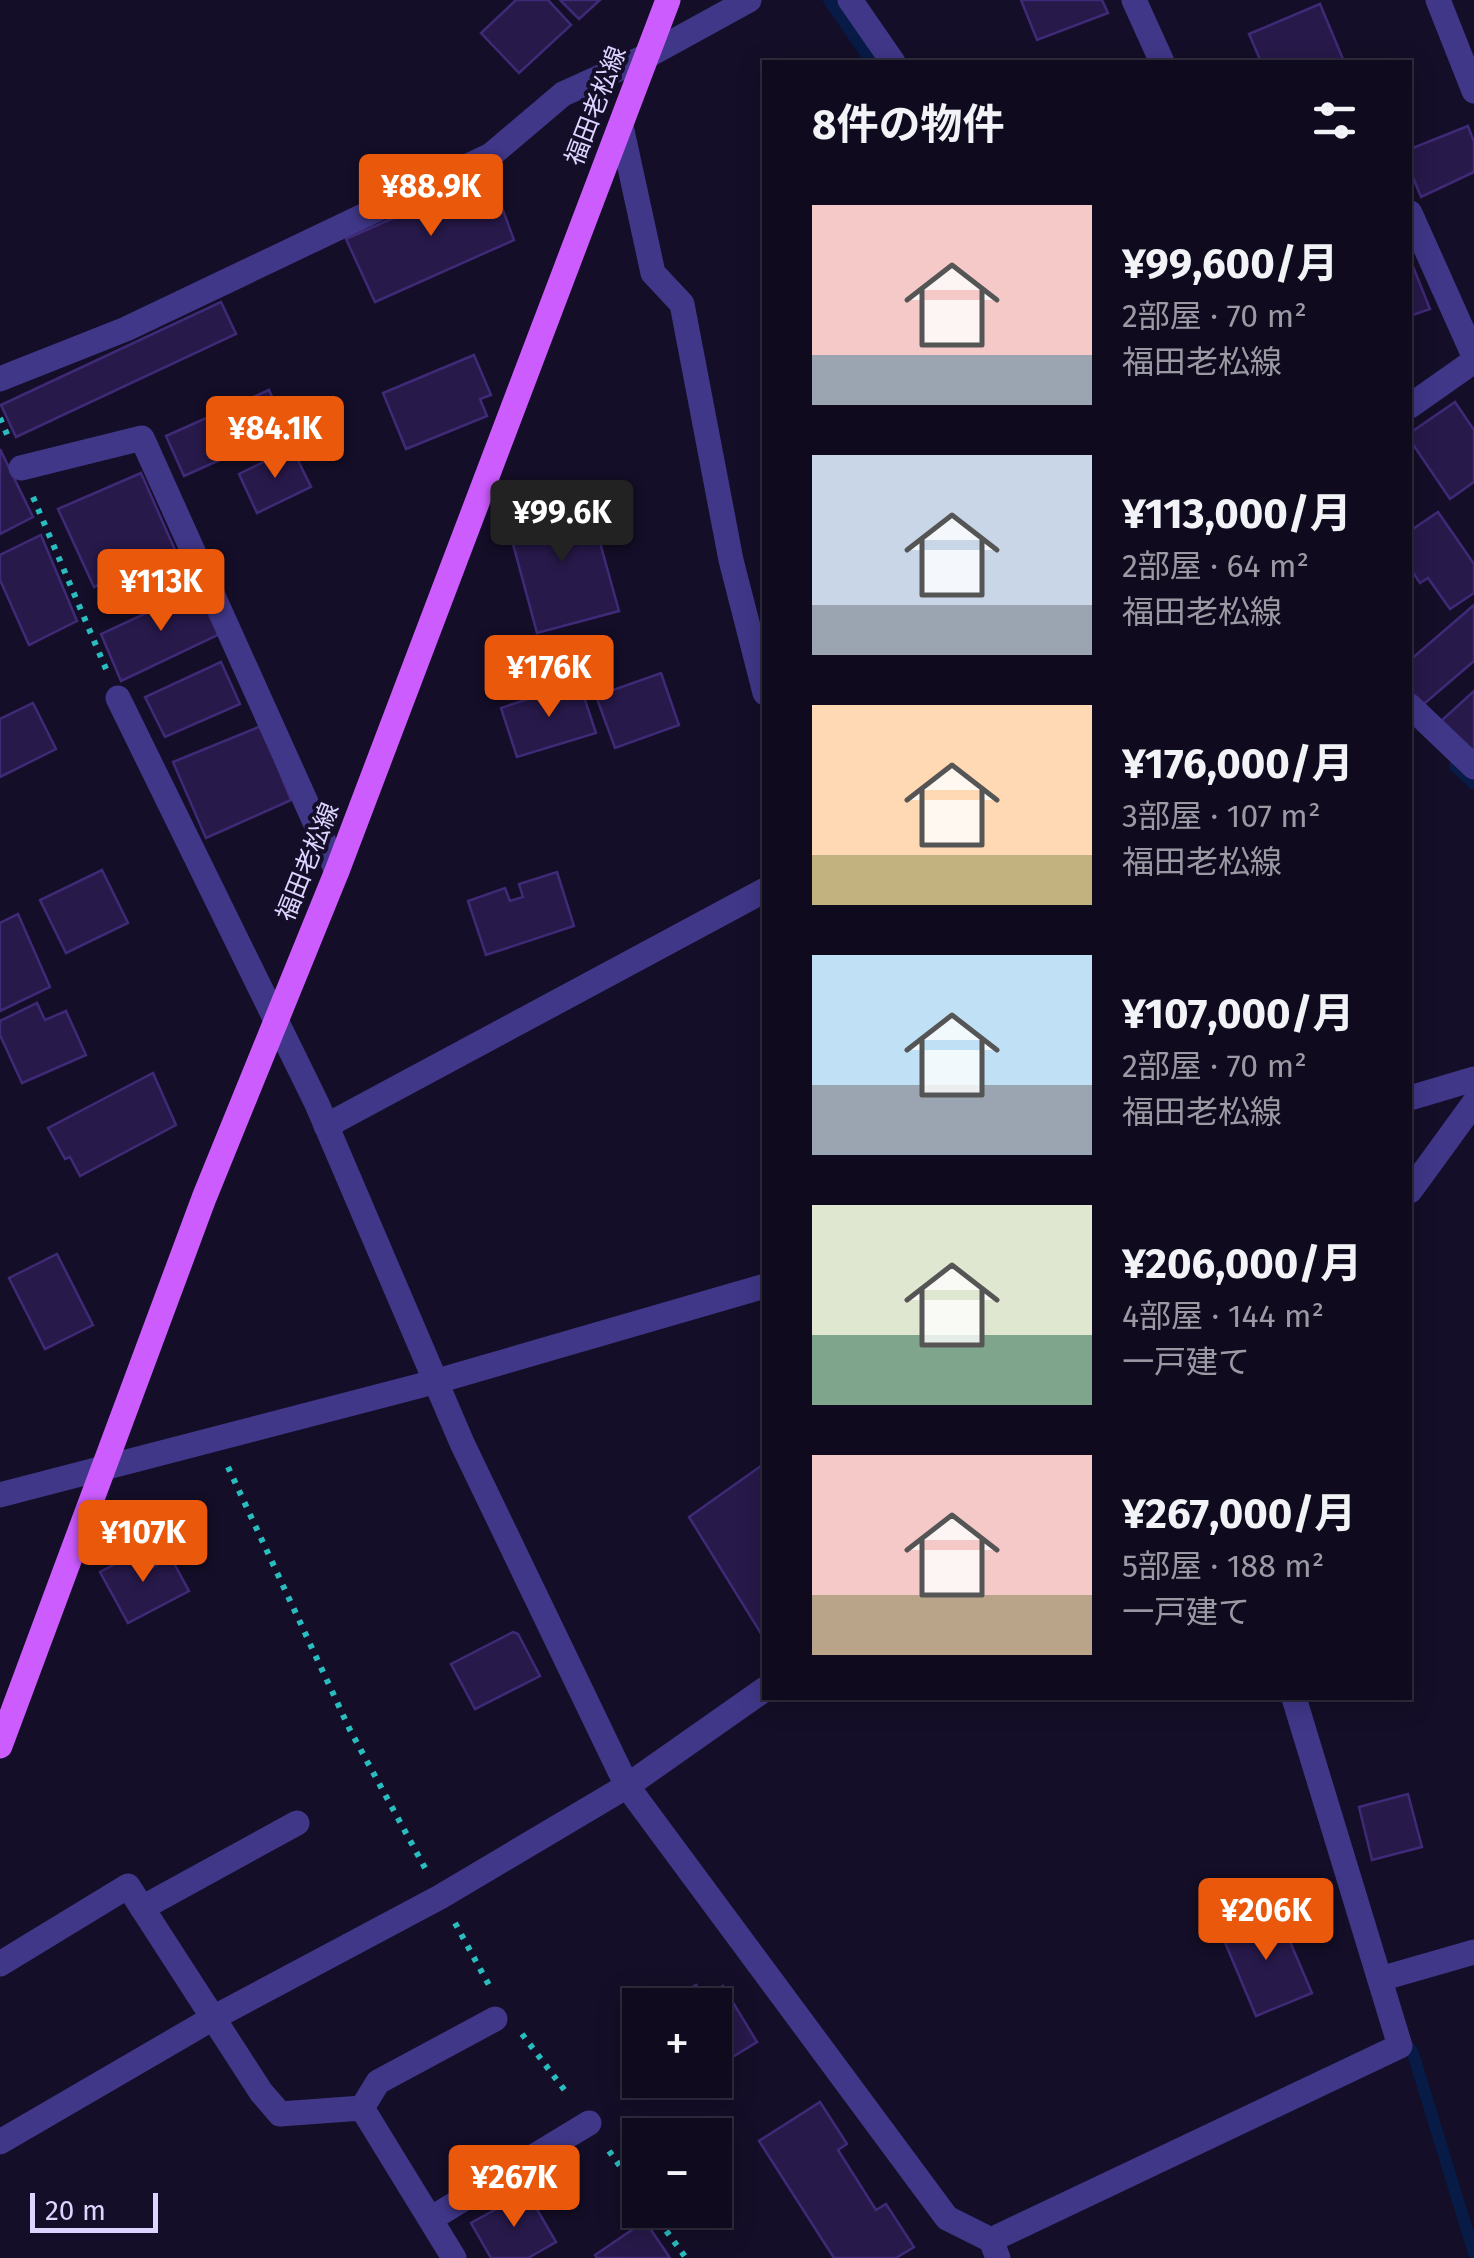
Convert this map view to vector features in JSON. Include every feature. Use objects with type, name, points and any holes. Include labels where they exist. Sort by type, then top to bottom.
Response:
[{"type":"main road","name":"福田老松線","points":[[0,1746],[102,1468],[337,871],[668,0]]},
{"type":"street","points":[[0,379],[126,329],[491,156],[563,94],[648,56],[749,0]]},
{"type":"street","points":[[850,0],[892,60]]},
{"type":"street","points":[[1134,0],[1161,60]]},
{"type":"street","points":[[1438,0],[1474,91]]},
{"type":"street","points":[[621,126],[653,273],[682,304],[730,560],[762,676]]},
{"type":"street","points":[[1412,218],[1474,358],[1412,404]]},
{"type":"street","points":[[20,468],[142,438],[337,871]]},
{"type":"street","points":[[118,698],[326,1126],[434,1382],[627,1786],[946,2218],[995,2249],[1400,2046],[1295,1700]]},
{"type":"street","points":[[1412,708],[1474,767]]},
{"type":"street","points":[[326,1126],[762,892]]},
{"type":"street","points":[[1412,1097],[1474,1080]]},
{"type":"street","points":[[1412,1188],[1474,1103]]},
{"type":"street","points":[[0,1495],[434,1382],[762,1287]]},
{"type":"street","points":[[0,2142],[214,2018],[440,1897],[627,1786],[762,1690]]},
{"type":"street","points":[[142,1908],[297,1823]]},
{"type":"street","points":[[0,1964],[128,1886],[261,2092],[280,2114],[362,2108]]},
{"type":"street","points":[[1380,1979],[1474,1952]]},
{"type":"street","points":[[362,2108],[378,2082],[496,2009]]},
{"type":"street","points":[[362,2108],[454,2258]]},
{"type":"street","points":[[432,2218],[589,2123]]},
{"type":"path","points":[[0,418],[118,698]]},
{"type":"path","points":[[216,1440],[350,1730],[496,2009]]},
{"type":"path","points":[[520,2031],[622,2169]]},
{"type":"path","points":[[664,2228],[686,2258]]},
{"type":"building","points":[[516,0],[548,0],[571,25],[519,73],[481,33]]},
{"type":"building","points":[[560,0],[600,0],[579,19]]},
{"type":"building","points":[[1021,0],[1102,0],[1108,13],[1037,40]]},
{"type":"building","points":[[1320,4],[1343,59],[1260,60],[1249,34]]},
{"type":"building","points":[[1468,126],[1474,142],[1474,172],[1421,197],[1412,175],[1412,148]]},
{"type":"building","points":[[490,175],[514,240],[375,302],[346,239]]},
{"type":"building","points":[[1412,264],[1430,309],[1412,315]]},
{"type":"building","points":[[221,302],[236,334],[16,437],[1,405]]},
{"type":"building","points":[[474,355],[491,395],[480,399],[487,416],[406,449],[383,393]]},
{"type":"building","points":[[269,390],[287,430],[184,476],[166,436]]},
{"type":"building","points":[[1455,402],[1474,430],[1474,482],[1450,499],[1412,443],[1412,432]]},
{"type":"building","points":[[292,448],[311,487],[257,513],[239,474]]},
{"type":"building","points":[[0,449],[33,517],[0,534]]},
{"type":"building","points":[[141,473],[175,550],[94,587],[58,509]]},
{"type":"building","points":[[587,496],[619,611],[537,633],[506,518]]},
{"type":"building","points":[[1438,512],[1474,564],[1474,593],[1450,609],[1428,578],[1420,583],[1412,571],[1412,530]]},
{"type":"building","points":[[41,535],[77,621],[29,645],[0,580],[0,555]]},
{"type":"building","points":[[202,587],[222,633],[121,681],[101,634]]},
{"type":"building","points":[[1474,605],[1474,661],[1418,709],[1412,702],[1412,658]]},
{"type":"building","points":[[221,662],[240,704],[165,737],[145,697]]},
{"type":"building","points":[[661,673],[679,725],[615,748],[596,696]]},
{"type":"building","points":[[579,682],[596,733],[517,757],[501,708]]},
{"type":"building","points":[[1474,691],[1474,752],[1440,722]]},
{"type":"building","points":[[33,703],[56,749],[0,777],[0,719]]},
{"type":"building","points":[[261,726],[291,800],[206,838],[173,762]]},
{"type":"building","points":[[102,870],[128,923],[66,953],[40,900]]},
{"type":"building","points":[[557,872],[574,926],[486,955],[468,901],[505,888],[510,901],[523,897],[519,884]]},
{"type":"building","points":[[18,914],[50,987],[0,1011],[0,923]]},
{"type":"building","points":[[37,1003],[45,1020],[66,1011],[86,1055],[22,1083],[0,1035],[0,1021]]},
{"type":"building","points":[[153,1073],[176,1125],[80,1176],[70,1157],[65,1159],[48,1128]]},
{"type":"building","points":[[57,1254],[93,1325],[45,1349],[9,1278]]},
{"type":"building","points":[[762,1465],[762,1635],[689,1517]]},
{"type":"building","points":[[139,1551],[149,1569],[171,1558],[189,1591],[128,1623],[100,1572]]},
{"type":"building","points":[[513,1632],[518,1634],[540,1676],[475,1709],[451,1664]]},
{"type":"building","points":[[1408,1794],[1422,1847],[1372,1860],[1359,1807]]},
{"type":"building","points":[[1276,1909],[1312,1993],[1256,2016],[1221,1933]]},
{"type":"building","points":[[732,2001],[757,2042],[732,2057]]},
{"type":"building","points":[[820,2102],[847,2144],[838,2150],[876,2210],[886,2204],[914,2247],[896,2258],[834,2258],[759,2141]]},
{"type":"building","points":[[527,2192],[556,2242],[528,2258],[491,2258],[471,2223]]},
{"type":"building","points":[[635,2228],[650,2228],[670,2258],[597,2258],[595,2255]]},
{"type":"waterway","points":[[829,0],[871,60]]},
{"type":"waterway","points":[[1455,766],[1474,784]]},
{"type":"waterway","points":[[1412,2050],[1474,2253]]}]
